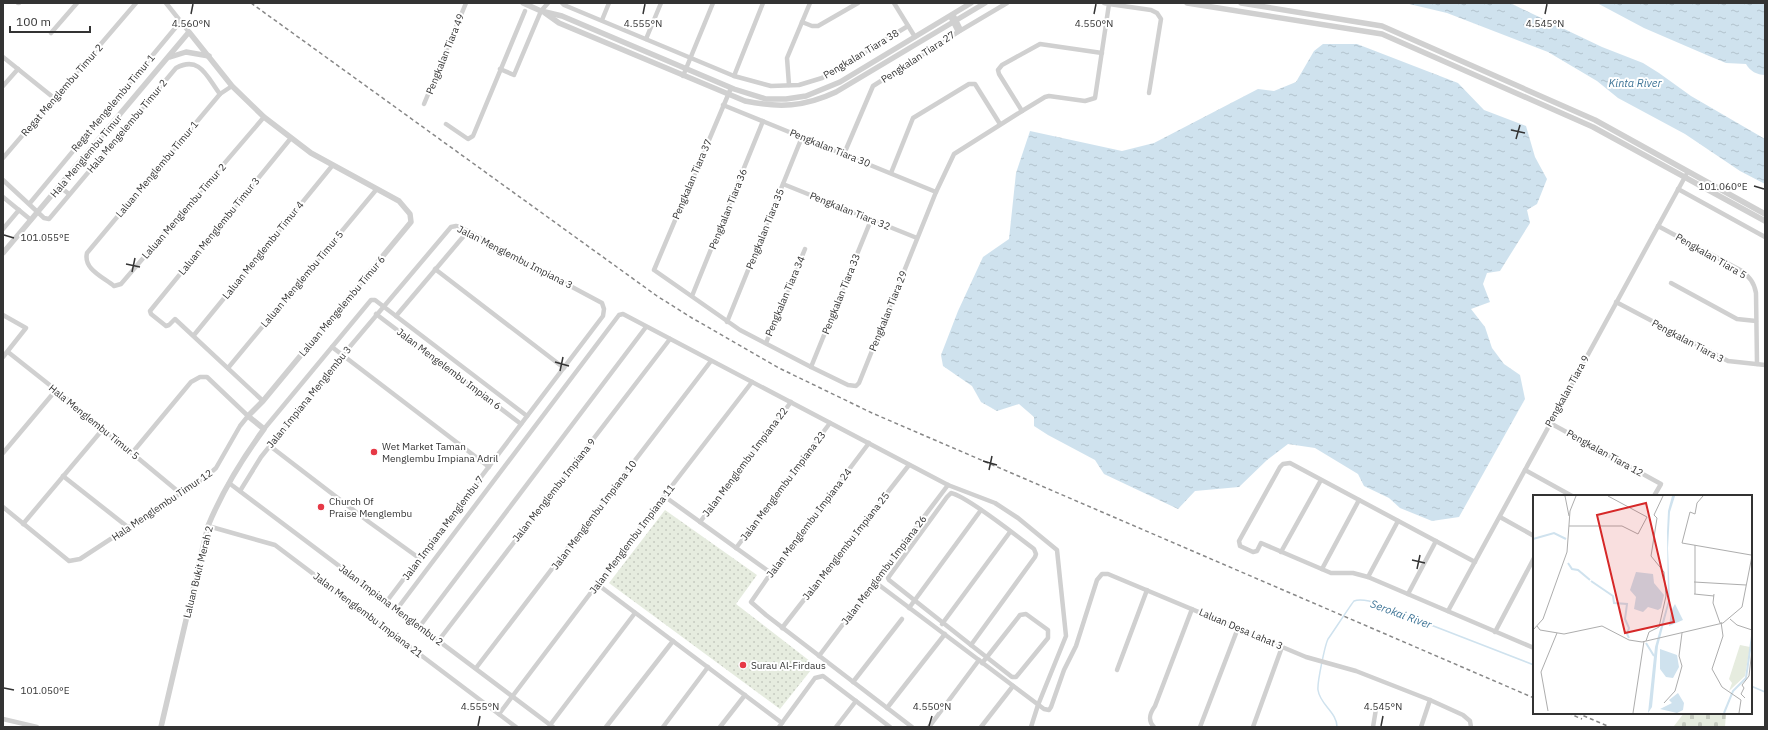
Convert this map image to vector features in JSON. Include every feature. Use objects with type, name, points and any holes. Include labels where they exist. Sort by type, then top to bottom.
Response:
[{"type":"street","points":[[51,33],[77,3]]},
{"type":"street","name":"Regat Menglembu Timur 2","points":[[3,158],[136,3]]},
{"type":"street","points":[[166,3],[232,86],[264,117],[291,138],[332,166],[376,190]]},
{"type":"street","name":"Pengkalan Tiara 49","points":[[424,104],[466,3]]},
{"type":"street","points":[[523,3],[541,11],[559,23],[683,76],[745,101],[766,106],[803,104],[820,99],[985,3]]},
{"type":"street","points":[[500,69],[514,75],[541,11],[542,3]]},
{"type":"street","points":[[541,11],[548,3]]},
{"type":"street","name":"Pengkalan Tiara 38","points":[[562,3],[734,76],[771,86],[798,85],[822,78],[908,26]]},
{"type":"street","points":[[602,20],[609,3]]},
{"type":"street","points":[[646,39],[661,3]]},
{"type":"street","points":[[683,76],[713,3]]},
{"type":"street","points":[[734,76],[763,3]]},
{"type":"street","points":[[789,85],[787,58],[810,3]]},
{"type":"street","points":[[802,22],[812,26],[818,26],[858,3]]},
{"type":"street","points":[[894,3],[915,37]]},
{"type":"street","points":[[541,11],[562,16],[731,88],[766,99],[786,99],[806,96],[840,82],[971,3]]},
{"type":"street","name":"Pengkalan Tiara 27","points":[[844,154],[873,86],[1007,3]]},
{"type":"street","points":[[917,238],[954,154],[1022,110],[1049,96],[1085,101],[1095,98],[1102,53],[1106,3],[1153,11],[1161,19],[1149,93]]},
{"type":"street","points":[[1187,3],[1382,34],[1593,127],[1765,221]]},
{"type":"street","points":[[1241,3],[1382,26],[1596,120],[1687,172],[1765,214]]},
{"type":"street","points":[[446,124],[468,139],[473,136],[525,10]]},
{"type":"street","points":[[951,15],[960,31]]},
{"type":"street","name":"Regat Mengelembu Timur 1","points":[[30,203],[181,21]]},
{"type":"street","name":"Hala Menglembu Timur","points":[[3,253],[189,32]]},
{"type":"street","points":[[1022,110],[999,74],[998,70],[1002,65],[1040,44],[1102,53]]},
{"type":"street","points":[[168,58],[177,53],[186,52],[209,56]]},
{"type":"street","points":[[3,57],[54,98]]},
{"type":"street","name":"Hala Mengelembu Timur 2","points":[[38,212],[44,218],[49,219],[176,68],[184,64],[191,63],[198,65],[220,94]]},
{"type":"street","points":[[3,86],[18,69]]},
{"type":"street","points":[[892,173],[913,118],[969,84],[975,84],[1000,124]]},
{"type":"street","name":"Laluan Menglembu Timur 1","points":[[86,255],[131,199],[220,94],[232,86]]},
{"type":"street","name":"Pengkalan Tiara 37","points":[[692,296],[654,270],[731,88]]},
{"type":"street","name":"Pengkalan Tiara 30","points":[[723,105],[936,192]]},
{"type":"street","name":"Laluan Menglembu Timur 2","points":[[86,255],[88,266],[114,286],[121,284],[264,117]]},
{"type":"street","name":"Pengkalan Tiara 36","points":[[692,296],[763,121]]},
{"type":"street","name":"Pengkalan Tiara 35","points":[[727,322],[802,137]]},
{"type":"street","name":"Laluan Menglembu Timur 3","points":[[194,335],[175,318],[169,325],[166,326],[151,314],[150,311],[291,138]]},
{"type":"street","name":"Laluan Menglembu Timur 4","points":[[194,335],[332,166]]},
{"type":"street","name":"Pengkalan Tiara 9","points":[[1448,611],[1687,172]]},
{"type":"street","points":[[3,180],[30,203],[38,212]]},
{"type":"street","name":"Pengkalan Tiara 32","points":[[783,184],[917,238]]},
{"type":"street","points":[[60,187],[69,194]]},
{"type":"street","points":[[1678,189],[1765,237]]},
{"type":"street","name":"Laluan Mengelembu Timur 6","points":[[263,402],[411,222],[410,214],[399,201],[376,190]]},
{"type":"street","name":"Laluan Menglembu Timur 5","points":[[228,368],[376,190]]},
{"type":"street","points":[[3,197],[31,220]]},
{"type":"street","points":[[3,229],[19,210]]},
{"type":"street","name":"Pengkalan Tiara 33","points":[[811,367],[871,220]]},
{"type":"street","name":"Jalan Menglembu Impiana 3","points":[[382,306],[451,227],[456,226],[602,303],[604,309],[603,316],[527,416]]},
{"type":"street","name":"Pengkalan Tiara 5","points":[[1658,226],[1751,278],[1756,293],[1757,364]]},
{"type":"street","points":[[396,316],[468,231]]},
{"type":"street","name":"Pengkalan Tiara 29","points":[[811,367],[848,385],[856,386],[859,383],[917,238]]},
{"type":"street","name":"Pengkalan Tiara 34","points":[[766,344],[805,249]]},
{"type":"street","points":[[435,269],[564,368]]},
{"type":"street","points":[[1672,283],[1736,319],[1756,321]]},
{"type":"street","points":[[692,296],[740,330],[811,367]]},
{"type":"street","points":[[132,453],[191,382],[200,377],[207,377],[264,429],[371,300],[375,300],[527,416]]},
{"type":"street","name":"Pengkalan Tiara 3","points":[[1616,302],[1728,361],[1765,365]]},
{"type":"street","name":"Jalan Impiana Menglembu 3","points":[[240,491],[261,457],[382,306]]},
{"type":"street","name":"Jalan Mengelembu Impian 6","points":[[376,314],[521,424]]},
{"type":"street","points":[[397,609],[619,315],[623,314],[948,485],[996,503],[1018,518],[1057,550],[1066,636],[1038,705],[1031,727]]},
{"type":"street","points":[[3,315],[24,326],[26,330],[3,357]]},
{"type":"street","points":[[420,626],[646,327]]},
{"type":"street","points":[[194,335],[263,402],[248,416]]},
{"type":"street","name":"Jalan Menglembu Impiana 9","points":[[439,640],[670,339]]},
{"type":"street","points":[[332,347],[488,467]]},
{"type":"street","name":"Hala Menglembu Timur 5","points":[[8,352],[180,493]]},
{"type":"street","name":"Jalan Menglembu Impiana 10","points":[[476,668],[711,361]]},
{"type":"street","name":"Jalan Menglembu Impiana 11","points":[[499,714],[752,382]]},
{"type":"street","points":[[3,453],[56,390]]},
{"type":"street","name":"Jalan Menglembu Impiana 22","points":[[700,522],[790,402]]},
{"type":"street","name":"Hala Menglembu Timur 12","points":[[23,524],[68,560],[80,559],[129,528],[216,468],[240,426],[248,416]]},
{"type":"street","name":"Jalan Impiana Menglembu 7","points":[[387,601],[527,416]]},
{"type":"street","name":"Jalan Menglembu Impiana 23","points":[[736,548],[830,423]]},
{"type":"street","name":"Pengkalan Tiara 12","points":[[1550,423],[1660,484],[1654,495]]},
{"type":"street","points":[[3,507],[23,524],[103,429]]},
{"type":"street","name":"Laluan Bukit Merah 2","points":[[161,727],[208,526],[229,483],[250,448],[264,429]]},
{"type":"street","name":"Jalan Menglembu Impiana 24","points":[[782,628],[752,604],[752,600],[869,443]]},
{"type":"street","points":[[270,446],[369,522],[419,558]]},
{"type":"street","points":[[1474,562],[1290,463],[1282,464],[1280,467],[1239,540],[1240,546],[1253,552],[1257,551],[1261,543],[1331,573],[1353,573],[1368,576],[1533,648]]},
{"type":"street","name":"Jalan Menglembu Impiana 25","points":[[782,628],[909,465]]},
{"type":"street","points":[[1525,470],[1570,495]]},
{"type":"street","points":[[63,476],[129,528]]},
{"type":"street","points":[[1281,552],[1321,480]]},
{"type":"street","name":"Jalan Impiana Menglembu 2","points":[[229,483],[551,726]]},
{"type":"street","name":"Jalan Menglembu Impiana 26","points":[[819,656],[948,485]]},
{"type":"street","points":[[929,727],[981,662],[987,657],[1022,614],[1026,614],[1048,630],[1048,638],[1016,677],[1012,676],[987,657],[971,645],[942,624],[889,580],[889,575],[947,497],[951,494],[956,494],[981,510],[1034,549],[1036,554],[971,645]]},
{"type":"street","points":[[664,496],[771,573]]},
{"type":"street","points":[[1322,569],[1359,500]]},
{"type":"street","points":[[909,608],[981,510]]},
{"type":"street","points":[[1500,517],[1533,535]]},
{"type":"street","points":[[1368,576],[1398,521]]},
{"type":"street","name":"Jalan Menglembu Impiana 21","points":[[208,526],[275,545],[516,727]]},
{"type":"street","points":[[942,624],[1010,532]]},
{"type":"street","points":[[1408,594],[1436,541]]},
{"type":"street","points":[[1495,632],[1533,560]]},
{"type":"street","name":"Laluan Desa Lahat 3","points":[[1038,705],[1049,710],[1051,707],[1064,670],[1076,646],[1096,580],[1102,574],[1108,574],[1306,657],[1356,670],[1430,700],[1463,715],[1470,721],[1471,727]]},
{"type":"street","points":[[875,582],[1038,705]]},
{"type":"street","points":[[597,584],[782,722]]},
{"type":"street","points":[[1117,670],[1148,590]]},
{"type":"street","points":[[1154,727],[1149,719],[1192,609]]},
{"type":"street","points":[[551,726],[635,613]]},
{"type":"street","points":[[853,682],[902,619]]},
{"type":"street","points":[[782,628],[912,727]]},
{"type":"street","points":[[1200,727],[1238,628]]},
{"type":"street","points":[[887,708],[945,634]]},
{"type":"street","points":[[606,727],[673,641]]},
{"type":"street","points":[[1253,727],[1282,647]]},
{"type":"street","points":[[663,727],[708,667]]},
{"type":"street","points":[[778,727],[815,678],[823,676],[890,727]]},
{"type":"street","points":[[982,727],[1013,686]]},
{"type":"street","points":[[720,727],[745,695]]},
{"type":"street","points":[[1421,727],[1430,700]]},
{"type":"street","points":[[836,727],[856,701]]},
{"type":"street","points":[[1373,727],[1376,709]]},
{"type":"street","points":[[3,719],[37,727]]},
{"type":"green space","points":[[665,510],[757,575],[736,604],[815,665],[780,709],[609,583]]},
{"type":"green space","points":[[1683,714],[1726,714],[1725,727],[1674,726]]},
{"type":"water","name":"Kinta River","points":[[1405,3],[1510,3],[1602,47],[1643,63],[1691,96],[1765,139],[1765,184],[1740,171],[1685,134],[1618,98],[1597,81],[1548,52],[1447,13]]},
{"type":"water","points":[[1597,3],[1765,3],[1765,75],[1754,72],[1746,64],[1726,63],[1709,56],[1644,28]]},
{"type":"water","points":[[1323,44],[1357,44],[1458,83],[1484,110],[1526,126],[1535,157],[1547,179],[1537,204],[1527,210],[1530,223],[1500,271],[1487,273],[1483,284],[1490,302],[1471,309],[1485,327],[1492,348],[1504,364],[1520,375],[1525,399],[1459,517],[1432,521],[1400,508],[1389,498],[1364,486],[1358,474],[1315,448],[1288,444],[1267,460],[1239,487],[1195,491],[1178,509],[1104,474],[1095,460],[1034,426],[1034,417],[1019,404],[997,411],[981,402],[972,386],[943,366],[941,355],[958,311],[983,257],[1009,239],[1016,173],[1030,131],[1122,151],[1154,143],[1258,89],[1274,91],[1296,82],[1314,51]]},
{"type":"waterway","name":"Serokai River","points":[[1337,727],[1332,713],[1319,695],[1319,680],[1323,656],[1328,639],[1352,603],[1356,600],[1369,601],[1533,665]]},
{"type":"waterway","name":"Serokai River","points":[[1752,686],[1765,692]]},
{"type":"railway","points":[[251,3],[657,296],[779,368],[872,413],[1533,698]]},
{"type":"railway","points":[[1570,714],[1582,719]]},
{"type":"railway","points":[[1579,714],[1610,727]]},
{"type":"place","name":"Wet Market Taman Menglembu Impiana Adril","points":[[374,452]]},
{"type":"place","name":"Church Of Praise Menglembu","points":[[321,507]]},
{"type":"place","name":"Surau Al-Firdaus","points":[[743,665]]}]
